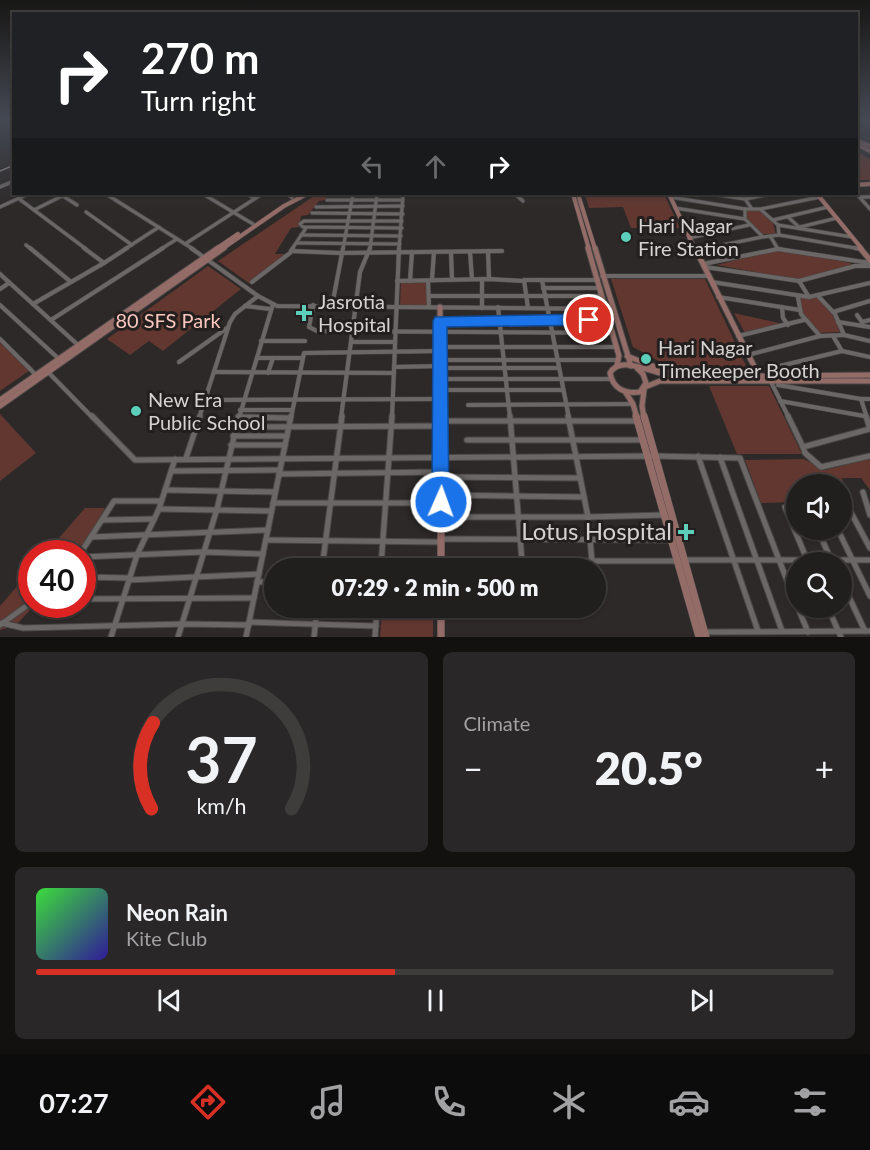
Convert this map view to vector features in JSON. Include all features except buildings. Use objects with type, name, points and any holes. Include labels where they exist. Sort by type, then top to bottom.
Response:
[{"type":"main road","points":[[441,618],[441,637]]},
{"type":"street","points":[[0,207],[26,195]]},
{"type":"street","points":[[34,210],[62,195]]},
{"type":"street","points":[[65,195],[77,205]]},
{"type":"street","points":[[108,195],[206,258],[272,306]]},
{"type":"street","points":[[205,195],[253,224]]},
{"type":"street","points":[[249,195],[255,198]]},
{"type":"street","points":[[185,244],[260,195]]},
{"type":"street","points":[[47,371],[78,345],[284,206],[305,195]]},
{"type":"street","points":[[332,306],[352,195]]},
{"type":"street","points":[[323,558],[360,273],[372,236],[376,195]]},
{"type":"street","points":[[381,558],[392,426],[397,281],[403,195]]},
{"type":"street","points":[[516,195],[523,201]]},
{"type":"street","points":[[573,195],[627,356],[634,367],[646,378],[642,406],[651,456],[672,540],[681,560]]},
{"type":"street","points":[[578,195],[616,347],[618,362],[610,373],[611,379],[614,385],[626,393],[633,404],[643,440],[651,456],[703,635],[758,631],[840,634],[867,631],[852,602]]},
{"type":"street","points":[[670,195],[747,356],[763,382]]},
{"type":"street","points":[[670,195],[745,209],[760,209],[819,195],[863,250],[870,263]]},
{"type":"street","points":[[719,195],[745,199],[766,195]]},
{"type":"street","points":[[858,195],[869,208]]},
{"type":"street","points":[[0,400],[47,371],[290,196]]},
{"type":"street","points":[[860,198],[870,197]]},
{"type":"street","points":[[18,198],[104,263]]},
{"type":"street","points":[[745,199],[752,209]]},
{"type":"street","points":[[327,200],[403,200]]},
{"type":"street","points":[[315,207],[403,206]]},
{"type":"street","points":[[773,220],[828,207]]},
{"type":"street","points":[[675,208],[745,219]]},
{"type":"street","points":[[745,209],[745,219],[763,237]]},
{"type":"street","points":[[760,209],[778,225],[852,237]]},
{"type":"street","points":[[86,212],[132,244]]},
{"type":"street","points":[[312,213],[403,214]]},
{"type":"street","points":[[788,216],[800,228]]},
{"type":"street","points":[[729,217],[731,229]]},
{"type":"street","points":[[800,228],[837,218]]},
{"type":"street","points":[[402,220],[301,223],[301,227],[307,228],[402,228]]},
{"type":"street","points":[[681,221],[731,229]]},
{"type":"street","points":[[689,238],[749,225]]},
{"type":"street","points":[[778,225],[779,235]]},
{"type":"street","points":[[33,304],[104,263],[159,227]]},
{"type":"street","points":[[307,228],[291,251],[341,253],[502,251]]},
{"type":"street","points":[[302,235],[401,236]]},
{"type":"street","points":[[770,235],[778,249]]},
{"type":"street","points":[[696,251],[779,235],[870,252]]},
{"type":"street","points":[[51,320],[177,239]]},
{"type":"street","points":[[297,243],[400,244]]},
{"type":"street","points":[[26,245],[71,282]]},
{"type":"street","points":[[704,266],[778,249],[870,263]]},
{"type":"street","points":[[410,281],[412,252]]},
{"type":"street","points":[[429,306],[434,252]]},
{"type":"street","points":[[451,252],[452,279]]},
{"type":"street","points":[[470,252],[472,279]]},
{"type":"street","points":[[488,252],[489,279]]},
{"type":"street","points":[[245,287],[290,253]]},
{"type":"street","points":[[704,266],[799,281],[870,263]]},
{"type":"street","points":[[0,274],[78,345]]},
{"type":"street","points":[[482,279],[482,308]]},
{"type":"street","points":[[397,281],[710,279],[798,297],[819,297],[870,283]]},
{"type":"street","points":[[542,280],[588,517],[592,558]]},
{"type":"street","points":[[524,281],[528,308]]},
{"type":"street","points":[[799,281],[809,297]]},
{"type":"street","points":[[0,289],[9,283]]},
{"type":"street","points":[[543,288],[601,288]]},
{"type":"street","points":[[186,458],[232,317],[258,296]]},
{"type":"street","points":[[429,296],[603,297]]},
{"type":"street","points":[[718,297],[800,310]]},
{"type":"street","points":[[798,297],[804,320],[820,336]]},
{"type":"street","points":[[819,297],[833,312],[844,335]]},
{"type":"street","points":[[833,312],[870,301]]},
{"type":"street","points":[[0,304],[59,359]]},
{"type":"street","points":[[313,305],[309,323],[310,330],[613,333]]},
{"type":"street","points":[[245,306],[606,309]]},
{"type":"street","points":[[178,637],[184,624],[208,531],[217,509],[238,417],[272,306]]},
{"type":"street","points":[[440,307],[441,558]]},
{"type":"street","points":[[782,307],[783,318],[788,326]]},
{"type":"street","points":[[849,307],[863,324]]},
{"type":"street","points":[[498,308],[514,457],[522,558]]},
{"type":"street","points":[[440,321],[609,319]]},
{"type":"street","points":[[738,336],[788,326],[804,320]]},
{"type":"street","points":[[863,324],[870,320]]},
{"type":"street","points":[[838,322],[863,324],[870,327]]},
{"type":"street","points":[[178,362],[229,327]]},
{"type":"street","points":[[747,356],[820,336],[844,335],[870,341]]},
{"type":"street","points":[[833,336],[842,351]]},
{"type":"street","points":[[0,339],[38,377]]},
{"type":"street","points":[[261,341],[304,341]]},
{"type":"street","points":[[352,342],[395,342]]},
{"type":"street","points":[[246,637],[305,352],[502,346],[616,347]]},
{"type":"street","points":[[626,393],[640,392],[660,381],[763,382],[770,378],[780,366],[842,351],[870,357]]},
{"type":"street","points":[[627,356],[677,375]]},
{"type":"street","points":[[257,358],[302,358]]},
{"type":"street","points":[[268,373],[273,358]]},
{"type":"street","points":[[394,367],[503,359],[556,360],[618,362],[653,373],[677,375],[759,375],[770,378],[870,381]]},
{"type":"street","points":[[441,365],[559,368]]},
{"type":"street","points":[[47,371],[135,460],[651,456],[740,458],[786,578]]},
{"type":"street","points":[[214,372],[394,373]]},
{"type":"street","points":[[770,378],[870,375]]},
{"type":"street","points":[[0,406],[38,377]]},
{"type":"street","points":[[770,378],[805,453],[821,466],[870,456]]},
{"type":"street","points":[[442,380],[611,379]]},
{"type":"street","points":[[778,385],[870,399]]},
{"type":"street","points":[[442,390],[563,390]]},
{"type":"street","points":[[205,400],[441,399]]},
{"type":"street","points":[[803,447],[870,429],[864,416],[861,399]]},
{"type":"street","points":[[780,400],[864,416]]},
{"type":"street","points":[[468,405],[633,404]]},
{"type":"street","points":[[240,410],[292,410]]},
{"type":"street","points":[[238,417],[290,418]]},
{"type":"street","points":[[236,427],[392,426],[509,421],[638,422]]},
{"type":"street","points":[[233,436],[286,436]]},
{"type":"street","points":[[467,440],[512,438],[643,440]]},
{"type":"street","points":[[231,445],[285,445]]},
{"type":"street","points":[[698,456],[758,631]]},
{"type":"street","points":[[720,457],[782,632]]},
{"type":"street","points":[[111,637],[137,555],[159,509],[176,459]]},
{"type":"street","points":[[171,471],[579,478]]},
{"type":"street","points":[[165,490],[275,492]]},
{"type":"street","points":[[863,492],[869,511]]},
{"type":"street","points":[[273,503],[386,504],[516,496],[584,497]]},
{"type":"street","points":[[89,540],[114,501],[160,501]]},
{"type":"street","points":[[785,507],[804,552]]},
{"type":"street","points":[[159,509],[271,510]]},
{"type":"street","points":[[852,514],[870,548]]},
{"type":"street","points":[[441,516],[665,515]]},
{"type":"street","points":[[102,520],[154,519]]},
{"type":"street","points":[[91,537],[268,530]]},
{"type":"street","points":[[266,540],[672,540]]},
{"type":"street","points":[[843,540],[870,596]]},
{"type":"street","points":[[96,555],[203,552],[263,554]]},
{"type":"street","points":[[606,561],[786,560]]},
{"type":"street","points":[[853,560],[870,560]]},
{"type":"street","points":[[96,578],[130,579],[259,574]]},
{"type":"street","points":[[257,582],[264,582]]},
{"type":"street","points":[[96,599],[254,598]]},
{"type":"street","points":[[1,624],[18,612]]},
{"type":"street","points":[[314,637],[316,618]]},
{"type":"street","points":[[375,637],[376,618]]},
{"type":"street","points":[[802,618],[808,632]]},
{"type":"street","points":[[833,618],[840,634]]},
{"type":"street","points":[[1,624],[23,628],[184,624],[376,626]]},
{"type":"green space","points":[[858,153],[870,159],[870,180],[858,180]]},
{"type":"green space","points":[[316,195],[327,195],[325,200],[319,201],[308,215],[301,216],[299,227],[291,228],[275,254],[293,254],[250,284],[218,261]]},
{"type":"green space","points":[[585,195],[664,195],[680,228],[631,228],[623,207],[589,208]]},
{"type":"green space","points":[[746,210],[760,210],[772,220],[776,234],[761,234],[747,220]]},
{"type":"green space","points":[[778,249],[852,265],[797,280],[717,265]]},
{"type":"green space","name":"80 SFS Park","points":[[208,266],[241,289],[163,351],[149,341],[130,355],[107,339]]},
{"type":"green space","points":[[401,279],[429,279],[429,306],[400,306]]},
{"type":"green space","points":[[611,279],[705,279],[748,370],[675,370],[633,347]]},
{"type":"green space","points":[[800,298],[818,298],[833,314],[840,332],[818,333],[802,313]]},
{"type":"green space","points":[[734,313],[779,323],[781,326],[745,333]]},
{"type":"green space","points":[[0,337],[33,368],[0,391]]},
{"type":"green space","points":[[709,386],[769,386],[802,454],[737,454]]},
{"type":"green space","points":[[0,414],[36,453],[0,481]]},
{"type":"green space","points":[[804,459],[825,470],[870,459],[870,490],[861,478],[852,478],[852,474],[786,474],[786,502],[761,503],[745,460]]},
{"type":"green space","points":[[85,508],[105,508],[87,540],[57,540]]},
{"type":"green space","points":[[18,585],[18,618],[23,618],[15,626],[0,630],[0,606]]},
{"type":"green space","points":[[381,618],[433,618],[433,637],[380,637]]},
{"type":"railway","points":[[0,171],[12,166]]},
{"type":"place","name":"Hari Nagar Fire Station","points":[[626,237]]},
{"type":"place","name":"Jasrotia Hospital","points":[[304,313]]},
{"type":"place","name":"Hari Nagar Timekeeper Booth","points":[[646,359]]},
{"type":"place","name":"New Era Public School","points":[[136,411]]},
{"type":"place","name":"Lotus Hospital","points":[[686,532]]},
{"type":"route","points":[[441,502],[440,321],[589,320]]}]
